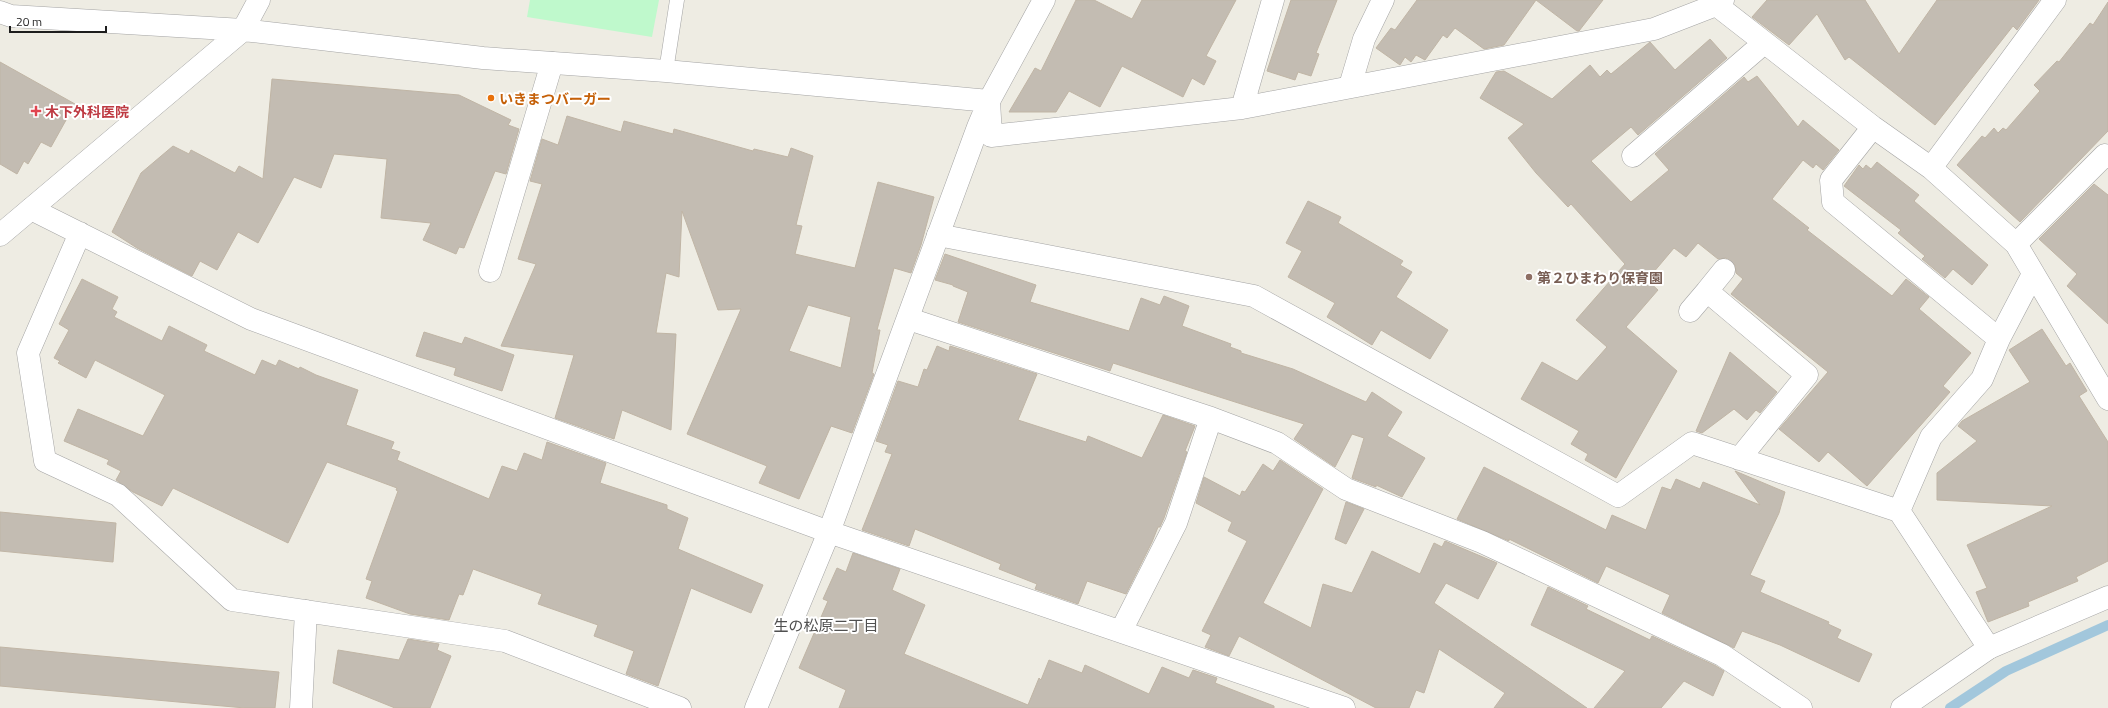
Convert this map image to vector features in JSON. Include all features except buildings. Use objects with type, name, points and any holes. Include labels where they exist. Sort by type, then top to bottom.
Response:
[{"type":"street","points":[[0,235],[243,30],[259,0]]},
{"type":"street","points":[[756,708],[829,532],[978,127],[990,101],[1044,0]]},
{"type":"street","points":[[1242,108],[1274,0]]},
{"type":"street","points":[[1350,86],[1364,39],[1383,0]]},
{"type":"street","points":[[1931,168],[2055,0]]},
{"type":"street","points":[[990,101],[991,136],[1242,108],[1350,86],[1654,29],[1717,2],[1764,43],[1873,128],[1931,168],[2016,244],[2108,399]]},
{"type":"street","points":[[0,12],[11,16],[243,30],[483,58],[666,71],[990,101]]},
{"type":"street","points":[[1633,156],[1764,43]]},
{"type":"street","points":[[490,271],[552,63]]},
{"type":"street","points":[[1873,128],[1831,180],[1833,202],[2000,339]]},
{"type":"street","points":[[2016,244],[2105,155],[2108,157]]},
{"type":"street","points":[[31,209],[251,319],[829,532],[1344,708]]},
{"type":"street","points":[[80,233],[28,353],[45,461],[118,495],[232,600],[505,641],[680,708]]},
{"type":"street","points":[[938,235],[1254,296],[1618,496],[1692,444],[1898,511],[1989,648]]},
{"type":"street","points":[[1690,311],[1724,270]]},
{"type":"street","points":[[1898,511],[1931,437],[1982,379],[2000,339],[2033,274]]},
{"type":"street","points":[[1707,291],[1807,375],[1739,459]]},
{"type":"street","points":[[908,319],[1211,418],[1277,443],[1346,489],[1482,542],[1722,655],[1801,708]]},
{"type":"street","points":[[1121,631],[1176,523],[1211,418]]},
{"type":"street","points":[[1902,708],[1989,648],[2108,597]]},
{"type":"street","points":[[301,708],[306,611]]},
{"type":"lane","points":[[666,71],[677,0]]},
{"type":"green space","points":[[530,0],[659,0],[652,37],[527,17]]},
{"type":"waterway","points":[[1950,708],[2006,671],[2108,625]]},
{"type":"place","name":"いきまつバーガー","points":[[491,98]]},
{"type":"place","name":"木下外科医院","points":[[36,111]]},
{"type":"place","name":"第２ひまわり保育園","points":[[1529,277]]},
{"type":"district","name":"生の松原二丁目","points":[[826,625]]}]
